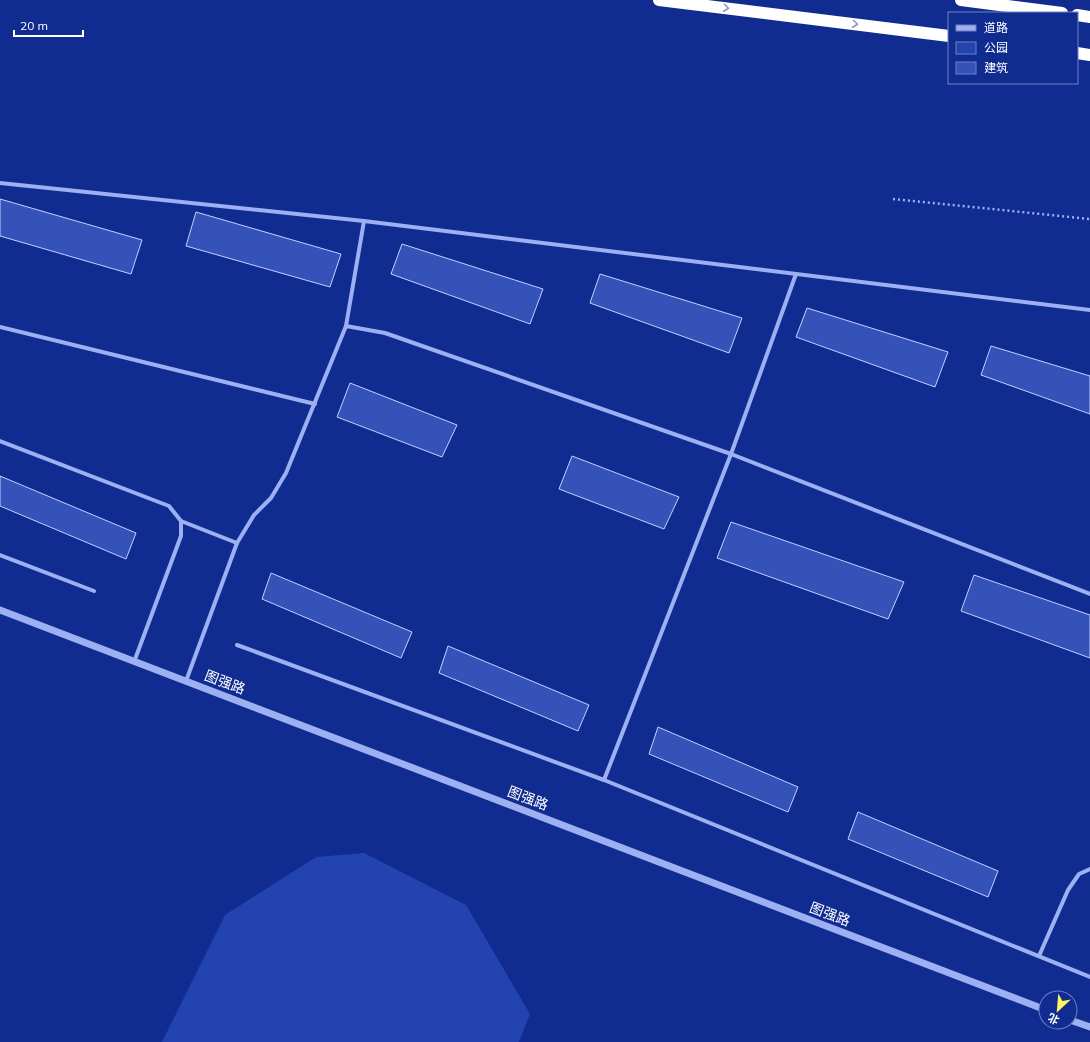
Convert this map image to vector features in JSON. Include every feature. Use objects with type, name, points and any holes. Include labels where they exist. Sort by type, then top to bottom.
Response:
[{"type":"highway","points":[[659,0],[948,36]]},
{"type":"highway","points":[[961,0],[1054,12]]},
{"type":"highway","points":[[1078,15],[1090,17]]},
{"type":"highway","points":[[1078,53],[1090,55]]},
{"type":"street","points":[[0,183],[364,221],[1090,310]]},
{"type":"street","points":[[186,681],[237,543],[254,515],[271,498],[286,473],[346,326],[364,221]]},
{"type":"street","points":[[604,780],[731,454],[796,274]]},
{"type":"street","points":[[346,326],[385,333],[731,454],[1090,594]]},
{"type":"street","points":[[0,327],[315,404]]},
{"type":"street","points":[[0,441],[168,506],[181,521],[237,543]]},
{"type":"street","points":[[134,662],[181,536],[181,521]]},
{"type":"street","points":[[0,555],[94,591]]},
{"type":"street","name":"图强路","points":[[0,610],[1038,1007]]},
{"type":"street","points":[[237,645],[604,780],[1090,977]]},
{"type":"street","points":[[1039,956],[1068,890],[1078,874],[1090,869]]},
{"type":"street","points":[[1078,1023],[1090,1027]]},
{"type":"path","points":[[893,199],[1090,219]]},
{"type":"green space","points":[[364,853],[466,905],[530,1014],[519,1042],[162,1042],[225,915],[316,857]]},
{"type":"building","points":[[0,199],[142,240],[131,274],[0,236]]},
{"type":"building","points":[[196,212],[341,254],[330,287],[186,246]]},
{"type":"building","points":[[402,244],[543,289],[530,324],[391,274]]},
{"type":"building","points":[[600,274],[742,318],[729,353],[590,303]]},
{"type":"building","points":[[807,308],[948,352],[935,387],[796,337]]},
{"type":"building","points":[[991,346],[1090,376],[1090,414],[981,375]]},
{"type":"building","points":[[350,383],[457,425],[442,457],[337,417]]},
{"type":"building","points":[[572,456],[679,497],[664,529],[559,489]]},
{"type":"building","points":[[0,476],[136,533],[126,559],[0,506]]},
{"type":"building","points":[[731,522],[904,582],[888,619],[717,558]]},
{"type":"building","points":[[271,573],[412,632],[401,658],[262,599]]},
{"type":"building","points":[[974,575],[1090,615],[1090,658],[961,611]]},
{"type":"building","points":[[448,646],[589,705],[578,731],[439,673]]},
{"type":"building","points":[[658,727],[798,787],[788,812],[649,754]]},
{"type":"building","points":[[858,812],[998,871],[988,897],[848,839]]}]
